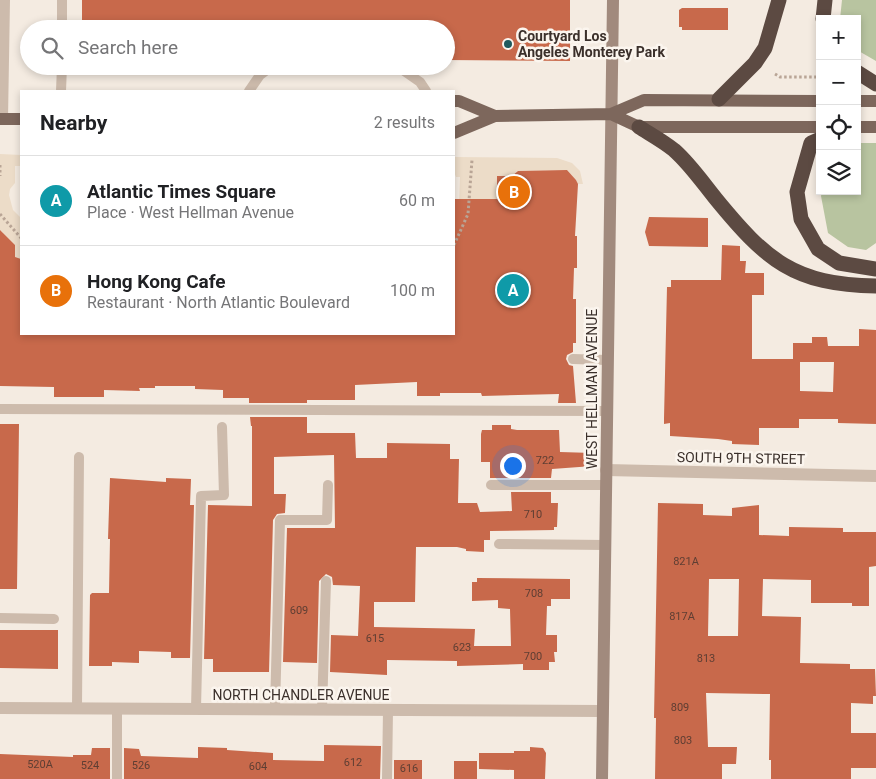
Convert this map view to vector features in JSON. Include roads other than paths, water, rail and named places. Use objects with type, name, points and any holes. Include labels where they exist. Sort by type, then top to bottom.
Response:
[{"type":"highway","points":[[719,99],[755,63],[765,48],[779,0]]},
{"type":"highway","points":[[823,15],[824,0]]},
{"type":"highway","points":[[861,75],[876,84]]},
{"type":"highway","points":[[639,127],[674,150],[760,250],[780,264],[803,276],[832,283],[876,286]]},
{"type":"highway","points":[[816,141],[811,143],[797,192],[801,219],[818,249],[839,263],[876,269]]},
{"type":"main road","points":[[455,133],[495,116],[611,114],[644,100],[816,101]]},
{"type":"main road","points":[[455,101],[495,116]]},
{"type":"main road","points":[[861,101],[876,101]]},
{"type":"main road","points":[[611,114],[639,127],[816,127]]},
{"type":"main road","points":[[1,119],[20,119]]},
{"type":"main road","points":[[861,127],[876,127]]},
{"type":"street","name":"WEST HELLMAN AVENUE","points":[[602,779],[613,0]]},
{"type":"street","name":"SOUTH 9TH STREET","points":[[606,470],[876,476]]},
{"type":"street","name":"NORTH CHANDLER AVENUE","points":[[0,708],[602,711]]},
{"type":"lane","points":[[1,119],[5,0]]},
{"type":"lane","points":[[62,0],[62,20]]},
{"type":"lane","points":[[61,90],[62,75]]},
{"type":"lane","points":[[250,90],[260,75]]},
{"type":"lane","points":[[410,75],[420,82],[425,90]]},
{"type":"lane","points":[[573,359],[607,360]]},
{"type":"lane","points":[[0,409],[607,411]]},
{"type":"lane","points":[[196,709],[201,496],[224,495],[222,428]]},
{"type":"lane","points":[[77,708],[79,456]]},
{"type":"lane","points":[[274,710],[280,520],[327,520],[328,485]]},
{"type":"lane","points":[[491,485],[606,485]]},
{"type":"lane","points":[[499,544],[605,545]]},
{"type":"lane","points":[[322,710],[326,581]]},
{"type":"lane","points":[[0,618],[54,619]]},
{"type":"lane","points":[[117,708],[117,779]]},
{"type":"lane","points":[[387,779],[388,710]]},
{"type":"place","name":"Courtyard Los Angeles Monterey Park","points":[[508,44]]},
{"type":"place","name":"Hong Kong Cafe","points":[[514,192]]},
{"type":"place","name":"Atlantic Times Square","points":[[513,290]]}]
